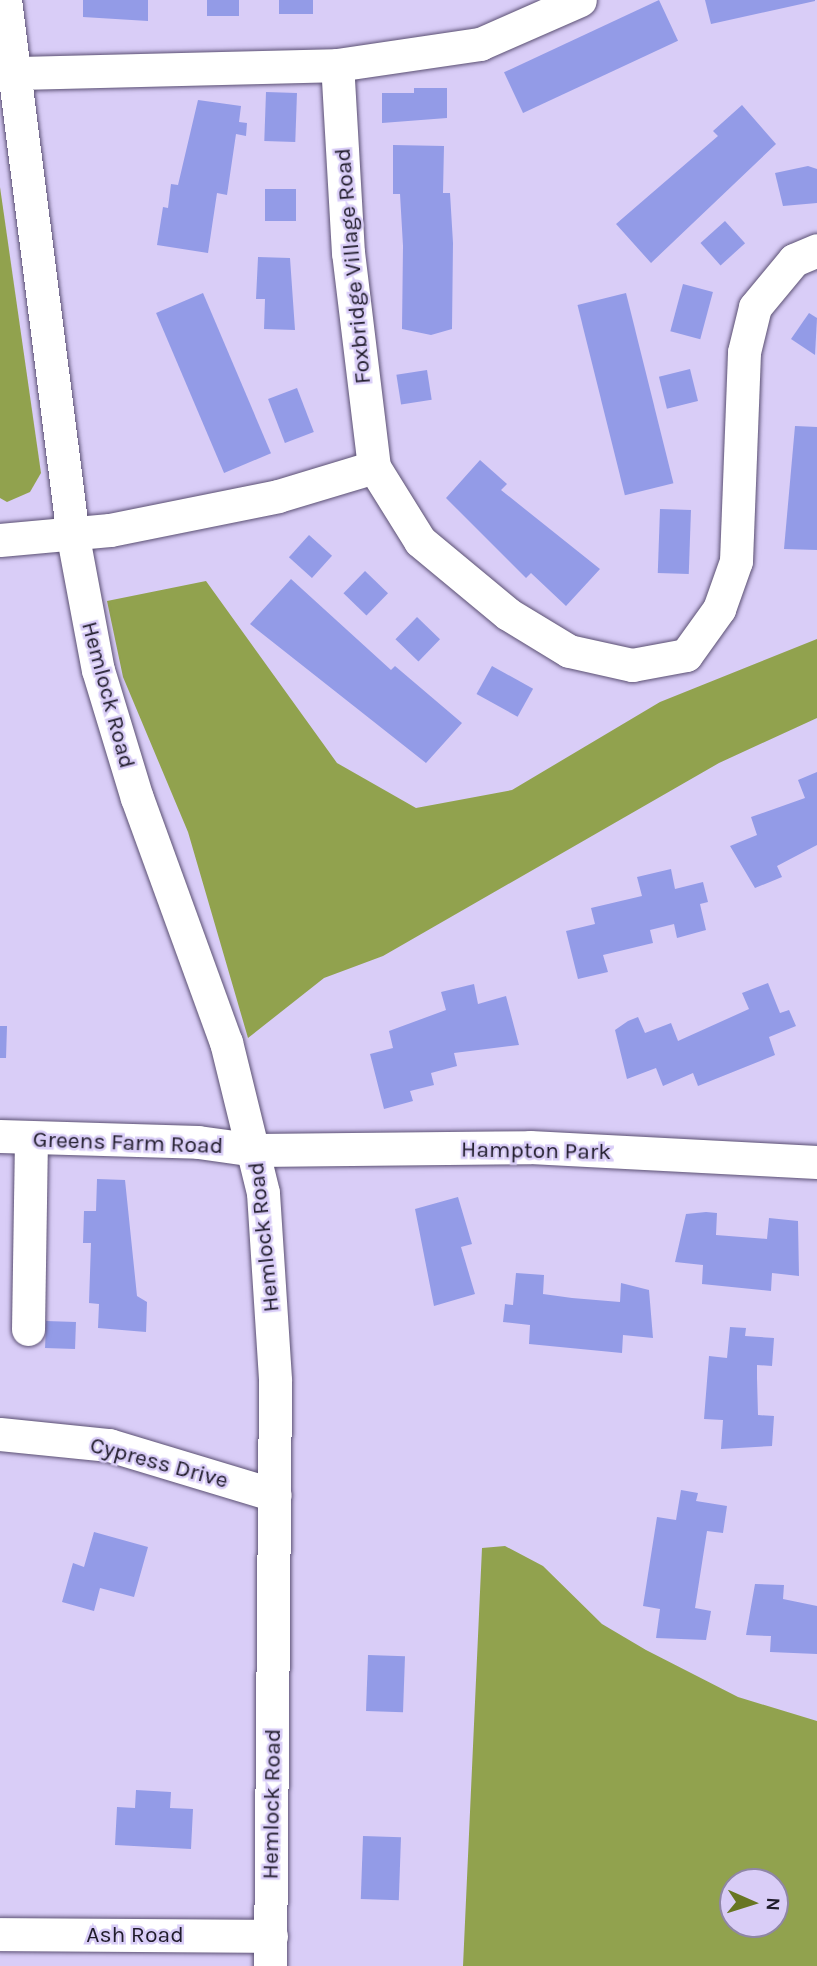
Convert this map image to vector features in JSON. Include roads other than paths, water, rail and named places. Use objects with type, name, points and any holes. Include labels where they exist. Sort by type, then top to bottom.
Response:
[{"type":"street","name":"Hemlock Road","points":[[5,0],[73,537],[110,716],[226,1042],[256,1150],[272,1288],[275,1495],[270,1951]]},
{"type":"street","points":[[15,73],[337,65],[480,44],[579,0]]},
{"type":"street","name":"Foxbridge Village Road","points":[[337,65],[348,253],[374,467],[420,541],[508,614],[569,651],[632,665],[686,655],[719,609],[736,561],[744,352],[755,307],[794,260],[817,250]]},
{"type":"street","points":[[0,540],[73,537],[278,496],[374,467]]},
{"type":"street","points":[[15,1138],[28,1329]]},
{"type":"street","name":"Greens Farm Road","points":[[15,1138],[198,1142],[256,1150]]},
{"type":"street","name":"Hampton Park","points":[[256,1150],[530,1147],[817,1162]]},
{"type":"street","name":"Cypress Drive","points":[[0,1434],[109,1445],[275,1495]]},
{"type":"street","name":"Ash Road","points":[[0,1934],[270,1951]]}]
